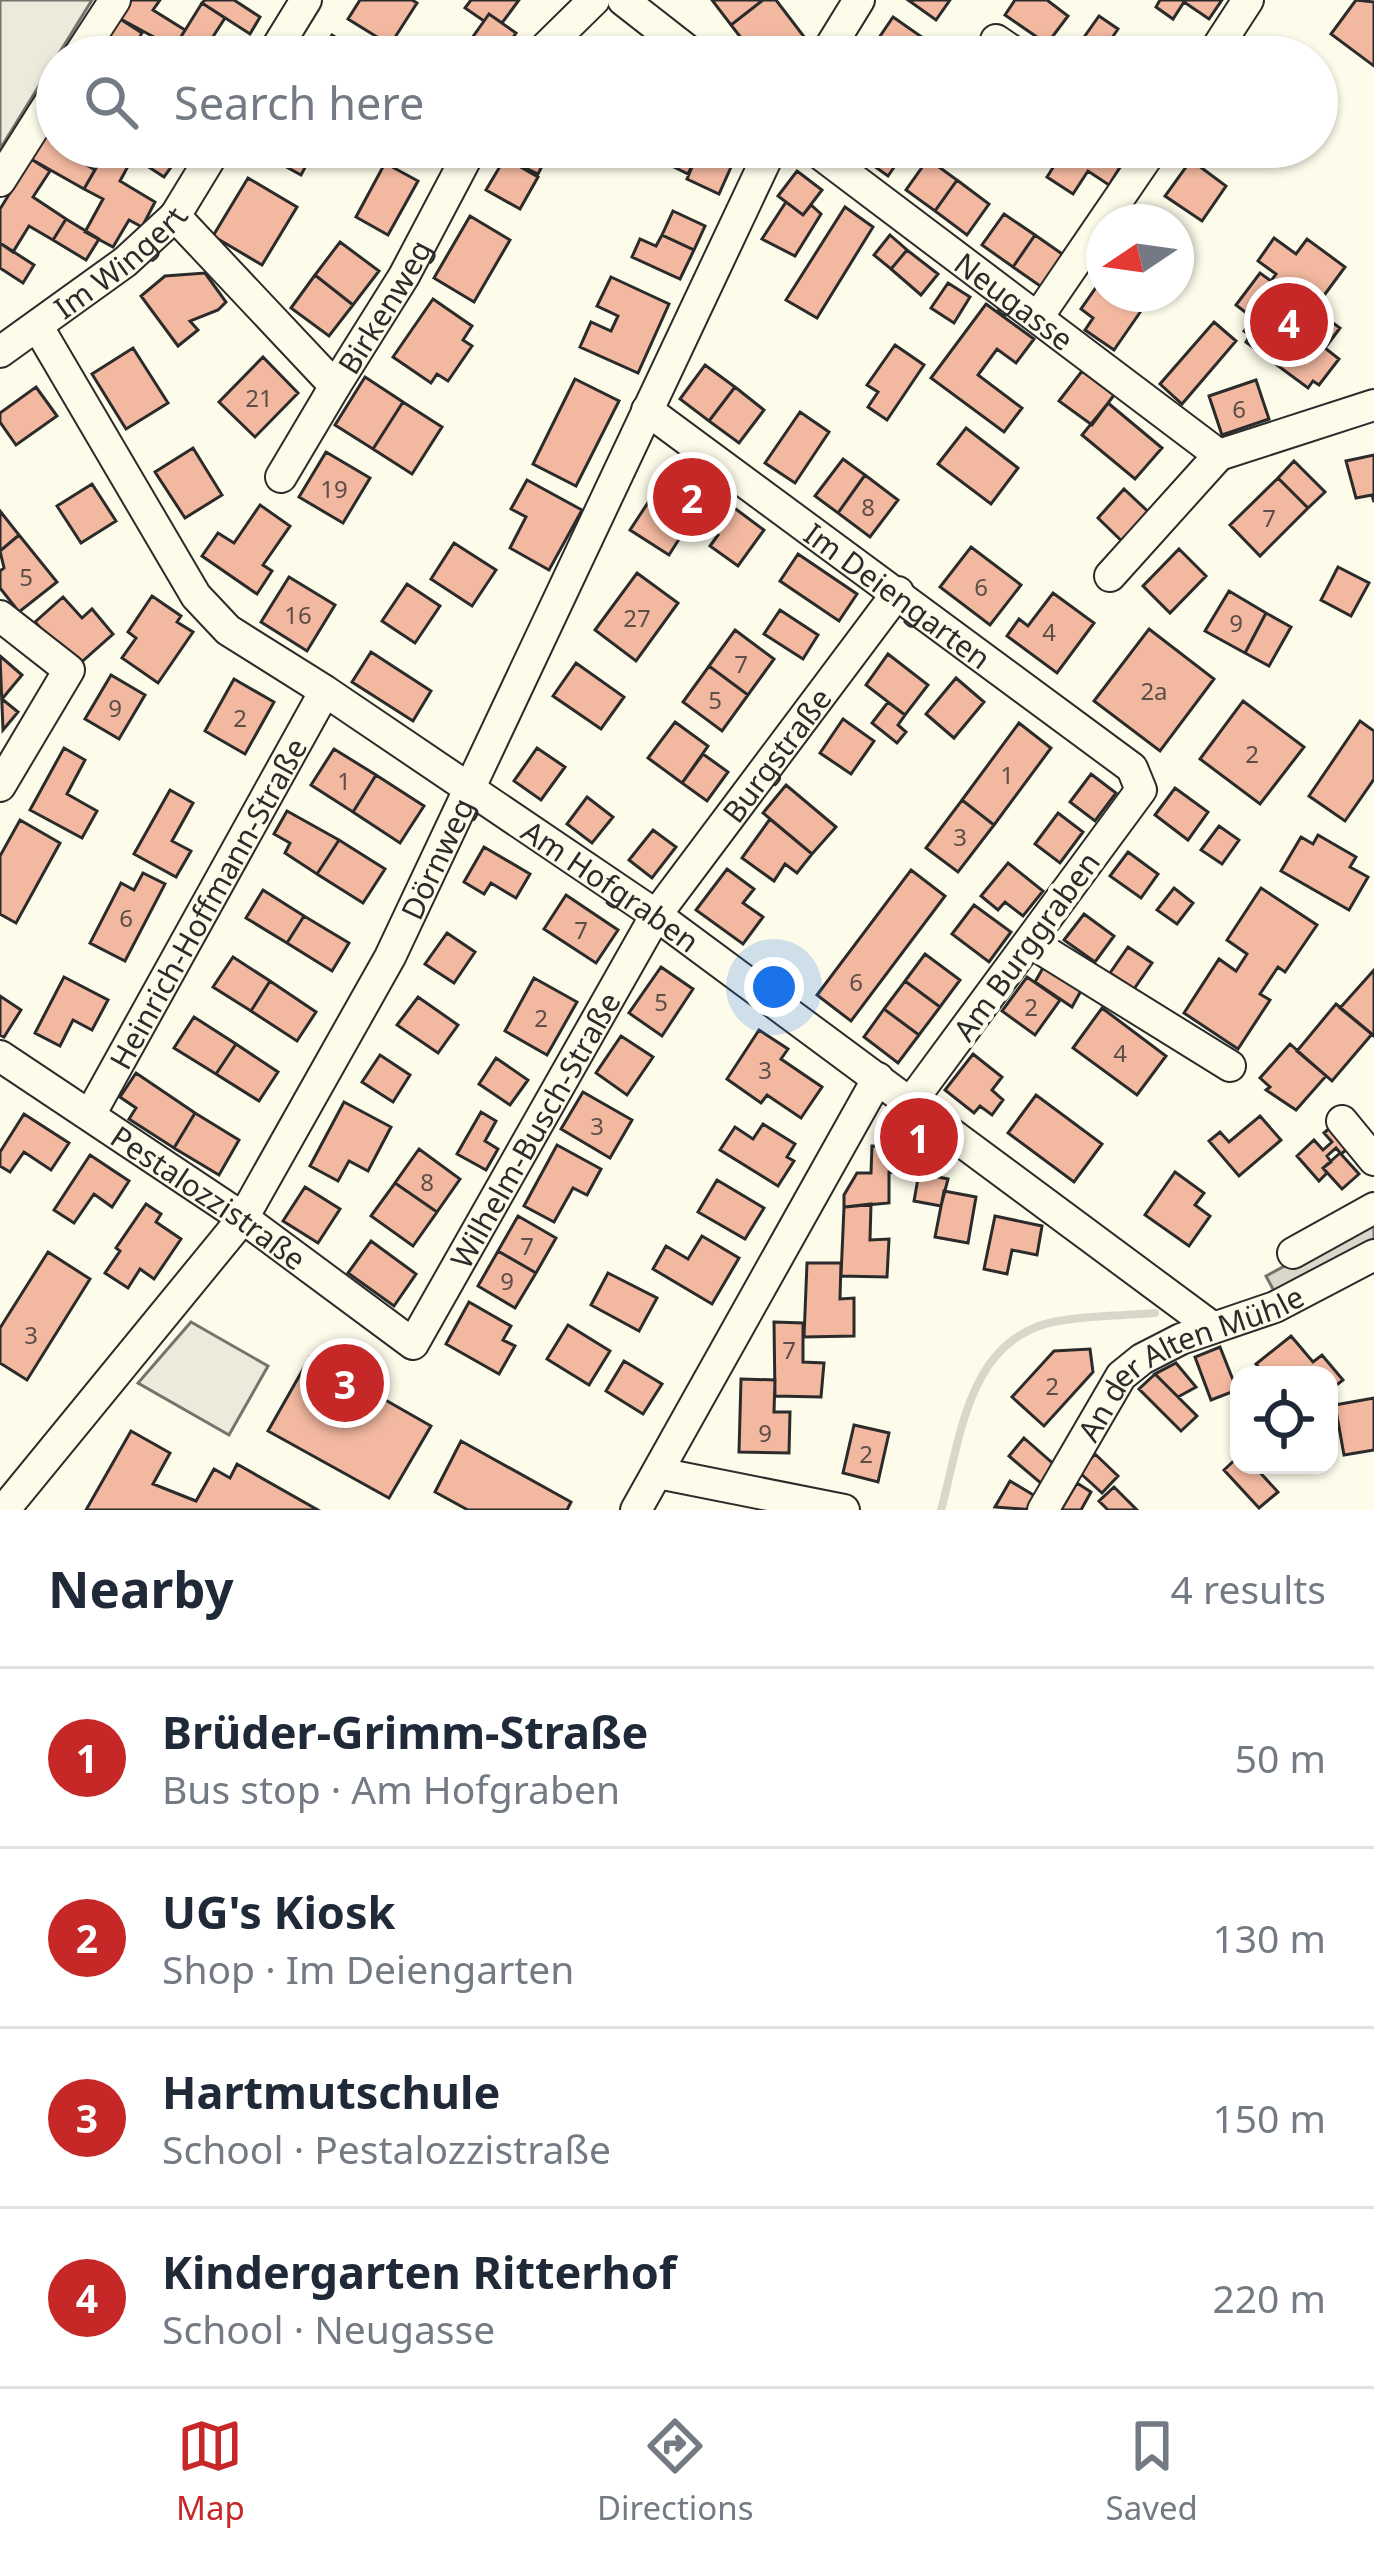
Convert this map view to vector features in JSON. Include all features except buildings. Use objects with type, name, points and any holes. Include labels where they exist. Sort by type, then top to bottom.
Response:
[{"type":"street","points":[[92,36],[115,0]]},
{"type":"street","points":[[285,36],[306,0]]},
{"type":"street","points":[[557,36],[594,0]]},
{"type":"street","points":[[623,0],[669,36]]},
{"type":"street","points":[[837,36],[859,0]]},
{"type":"street","points":[[1225,36],[1248,0]]},
{"type":"street","points":[[0,181],[36,124]]},
{"type":"street","name":"Im Wingert","points":[[0,352],[125,262],[175,216],[204,168]]},
{"type":"street","name":"Birkenweg","points":[[175,216],[335,386],[404,276],[461,168]]},
{"type":"street","name":"Dörnweg","points":[[4,1510],[163,1334],[243,1218],[390,957],[762,168]]},
{"type":"street","name":"Neugasse","points":[[840,168],[1219,455]]},
{"type":"street","points":[[1038,317],[1139,168]]},
{"type":"street","name":"Am Hofgraben","points":[[38,327],[196,596],[228,630],[656,915],[1189,1311]]},
{"type":"street","points":[[281,477],[335,386]]},
{"type":"street","points":[[1109,576],[1219,455],[1374,405]]},
{"type":"street","name":"Im Deiengarten","points":[[647,410],[1132,768],[1141,790]]},
{"type":"street","name":"Burgstraße","points":[[656,915],[898,592]]},
{"type":"street","points":[[0,616],[69,670],[0,785]]},
{"type":"street","name":"Heinrich-Hoffmann-Straße","points":[[91,1114],[325,691]]},
{"type":"street","name":"Am Burggraben","points":[[910,1102],[1141,790]]},
{"type":"street","name":"Wilhelm-Busch-Straße","points":[[413,1343],[656,915]]},
{"type":"street","points":[[1030,942],[1230,1066]]},
{"type":"street","name":"Pestalozzistraße","points":[[0,1056],[243,1218],[413,1343]]},
{"type":"street","points":[[637,1510],[878,1078]]},
{"type":"street","points":[[1342,1121],[1374,1160]]},
{"type":"street","points":[[1293,1253],[1374,1208]]},
{"type":"street","name":"An der Alten Mühle","points":[[1043,1510],[1121,1376],[1189,1311],[1275,1307],[1374,1256]]},
{"type":"street","points":[[658,1473],[844,1510]]},
{"type":"shaded area","points":[[0,0],[92,0],[70,36],[36,36],[36,91],[0,149]]},
{"type":"shaded area","points":[[1374,1218],[1374,1239],[1275,1293],[1266,1276]]},
{"type":"shaded area","points":[[191,1322],[268,1366],[229,1435],[138,1383]]},
{"type":"waterway","points":[[941,1510],[972,1396],[1002,1349],[1024,1333],[1053,1322],[1155,1313]]},
{"type":"place","name":"Kindergarten Ritterhof","points":[[1289,322]]},
{"type":"place","name":"UG's Kiosk","points":[[692,497]]},
{"type":"place","name":"Brüder-Grimm-Straße","points":[[919,1137]]},
{"type":"place","name":"Hartmutschule","points":[[345,1383]]}]
